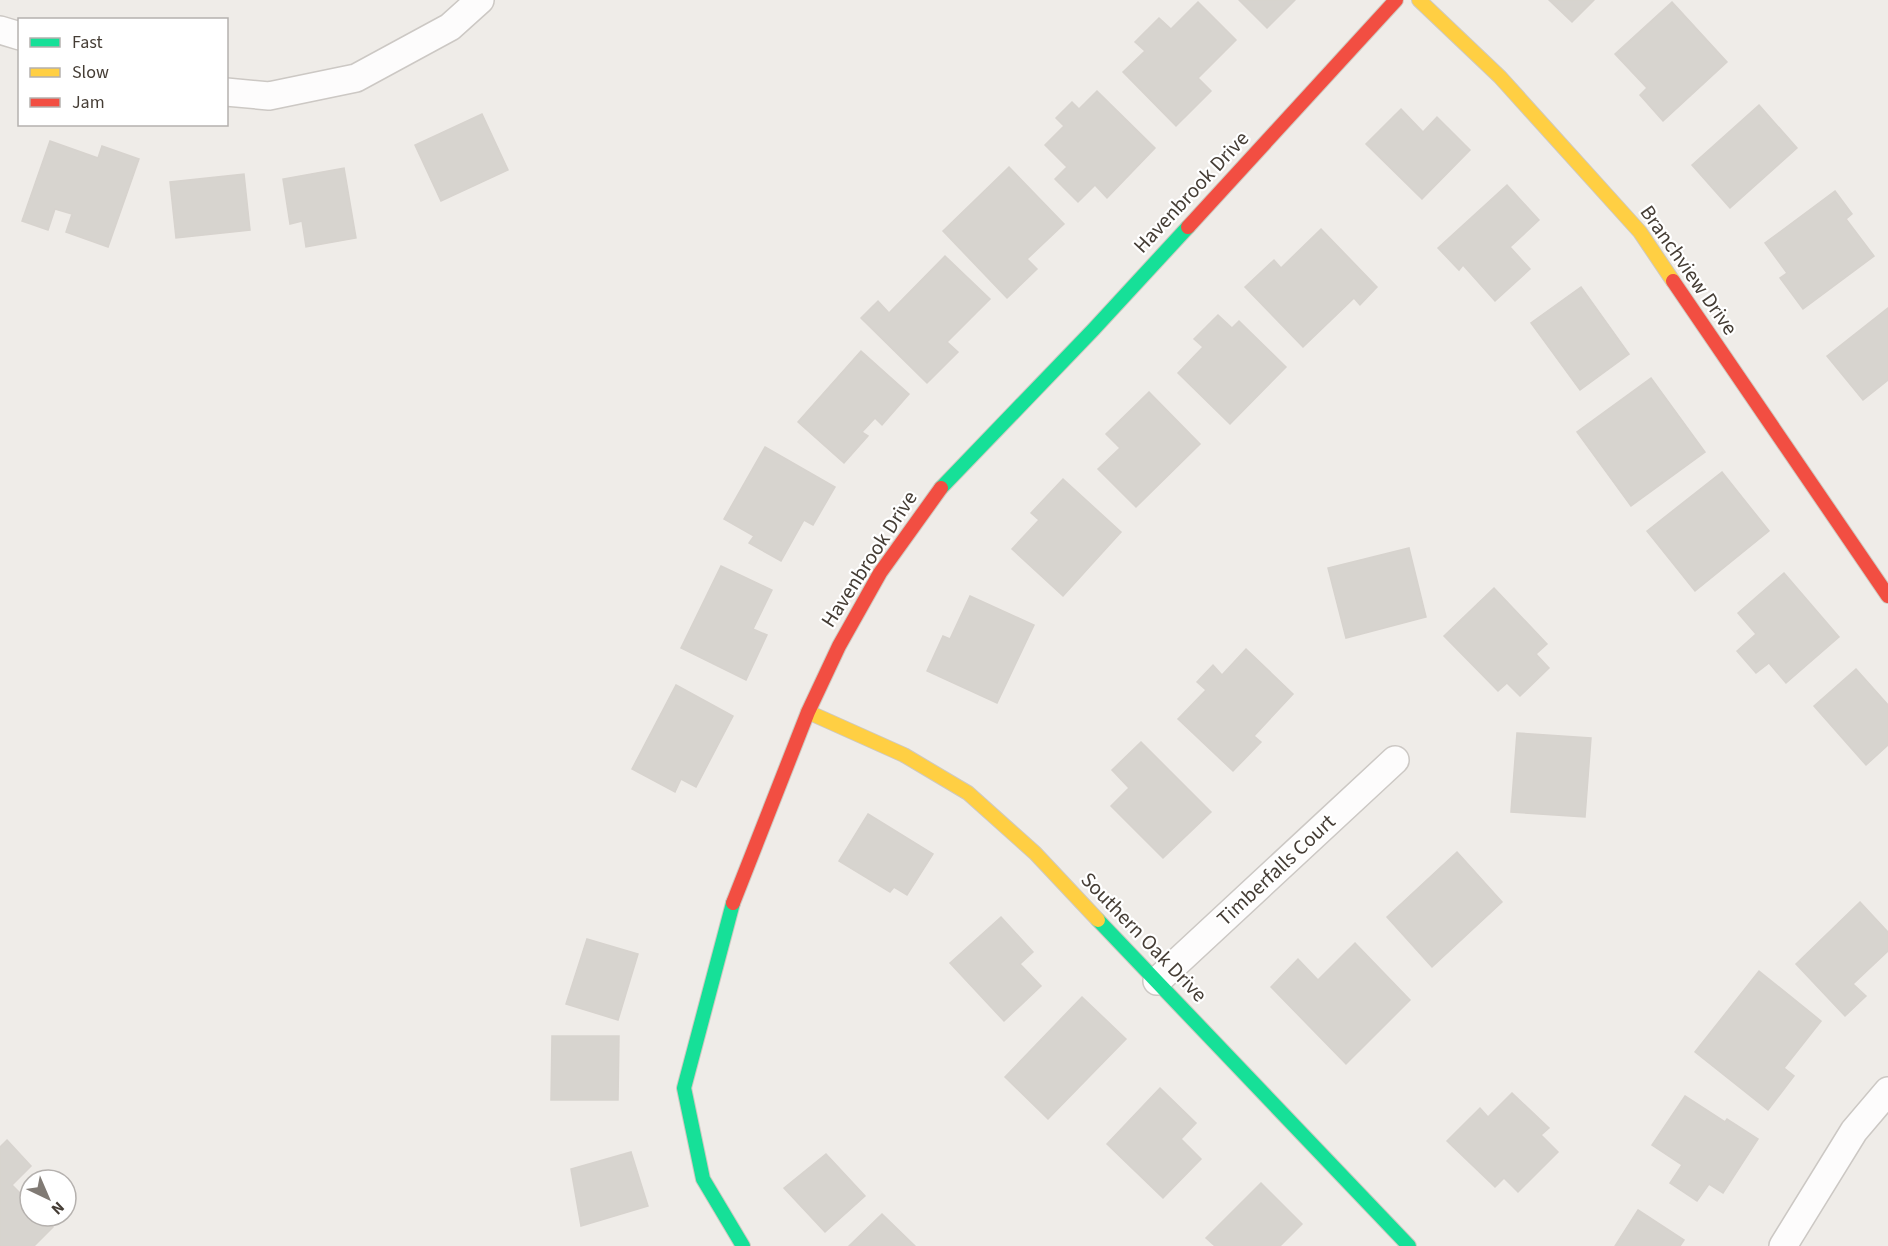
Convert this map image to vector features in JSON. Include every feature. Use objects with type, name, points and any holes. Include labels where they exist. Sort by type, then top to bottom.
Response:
[{"type":"street","points":[[228,92],[269,96],[356,78],[450,27],[480,0]]},
{"type":"street","name":"Havenbrook Drive","points":[[743,1246],[703,1179],[684,1088],[736,893],[808,712],[838,646],[880,573],[934,496],[1093,330],[1396,0]]},
{"type":"street","name":"Branchview Drive","points":[[1419,0],[1500,77],[1640,232],[1888,596]]},
{"type":"street","points":[[0,30],[18,35]]},
{"type":"street","name":"Southern Oak Drive","points":[[808,712],[904,755],[968,793],[1035,853],[1409,1246]]},
{"type":"street","name":"Timberfalls Court","points":[[1157,981],[1395,760]]},
{"type":"street","points":[[1783,1246],[1854,1131],[1888,1091]]},
{"type":"building","points":[[1239,0],[1295,0],[1267,28]]},
{"type":"building","points":[[1549,0],[1594,0],[1572,22]]},
{"type":"building","points":[[1198,2],[1236,40],[1198,78],[1211,91],[1176,126],[1123,72],[1145,51],[1135,42],[1159,18],[1171,29]]},
{"type":"building","points":[[1672,2],[1727,62],[1663,121],[1640,95],[1647,88],[1615,54]]},
{"type":"building","points":[[1097,91],[1155,148],[1107,198],[1095,185],[1078,202],[1055,179],[1067,167],[1045,145],[1064,126],[1056,118],[1072,102],[1079,109]]},
{"type":"building","points":[[1759,105],[1797,148],[1730,208],[1692,165]]},
{"type":"building","points":[[1401,109],[1423,132],[1437,117],[1470,150],[1422,199],[1366,144]]},
{"type":"building","points":[[482,114],[508,170],[441,201],[415,145]]},
{"type":"building","points":[[50,141],[98,158],[102,146],[139,159],[108,247],[66,232],[72,214],[55,209],[48,230],[22,221]]},
{"type":"building","points":[[1009,167],[1064,224],[1027,259],[1037,269],[1007,298],[943,231]]},
{"type":"building","points":[[344,168],[356,238],[306,247],[302,221],[290,224],[283,179]]},
{"type":"building","points":[[244,174],[250,230],[176,238],[170,182]]},
{"type":"building","points":[[1507,185],[1539,220],[1510,247],[1530,269],[1495,301],[1463,265],[1459,270],[1438,248]]},
{"type":"building","points":[[1835,191],[1852,214],[1846,219],[1874,256],[1803,309],[1780,278],[1787,273],[1765,243]]},
{"type":"building","points":[[1321,229],[1377,287],[1360,305],[1354,298],[1303,347],[1245,287],[1274,260],[1281,268]]},
{"type":"building","points":[[945,256],[990,299],[947,342],[958,352],[927,383],[861,318],[878,301],[889,313]]},
{"type":"building","points":[[1581,287],[1629,354],[1580,390],[1531,323]]},
{"type":"building","points":[[1888,308],[1888,380],[1863,400],[1827,356]]},
{"type":"building","points":[[1218,315],[1232,328],[1239,321],[1286,367],[1230,424],[1178,373],[1203,347],[1194,339]]},
{"type":"building","points":[[861,351],[909,394],[882,425],[875,418],[862,432],[868,436],[844,463],[798,422]]},
{"type":"building","points":[[1651,378],[1705,452],[1631,506],[1577,432]]},
{"type":"building","points":[[1149,392],[1200,444],[1136,507],[1098,469],[1120,448],[1106,434]]},
{"type":"building","points":[[765,447],[835,487],[813,525],[804,520],[781,561],[749,543],[754,536],[724,519]]},
{"type":"building","points":[[1722,472],[1769,531],[1695,591],[1647,531]]},
{"type":"building","points":[[1063,479],[1121,532],[1063,596],[1012,549],[1039,520],[1031,513]]},
{"type":"building","points":[[1409,548],[1426,617],[1346,638],[1328,568]]},
{"type":"building","points":[[721,566],[772,590],[753,629],[767,635],[746,680],[681,648]]},
{"type":"building","points":[[1784,573],[1839,637],[1786,683],[1769,663],[1756,673],[1737,651],[1756,634],[1738,613]]},
{"type":"building","points":[[1494,588],[1547,644],[1536,654],[1549,668],[1520,696],[1507,683],[1498,691],[1444,636]]},
{"type":"building","points":[[970,596],[1034,625],[997,703],[927,671],[943,636],[950,639]]},
{"type":"building","points":[[1246,649],[1293,694],[1254,736],[1261,742],[1233,771],[1178,719],[1206,690],[1197,682],[1213,665],[1222,675]]},
{"type":"building","points":[[1856,669],[1888,705],[1888,745],[1866,765],[1814,706]]},
{"type":"building","points":[[676,685],[733,716],[696,787],[681,779],[675,792],[632,769]]},
{"type":"building","points":[[1517,733],[1591,738],[1585,817],[1511,812]]},
{"type":"building","points":[[1141,742],[1211,812],[1163,858],[1111,806],[1129,788],[1112,770]]},
{"type":"building","points":[[868,814],[933,854],[907,895],[894,887],[890,892],[839,861]]},
{"type":"building","points":[[1457,852],[1502,902],[1432,967],[1387,917]]},
{"type":"building","points":[[1860,902],[1888,932],[1888,951],[1853,984],[1866,996],[1845,1016],[1796,964]]},
{"type":"building","points":[[1001,917],[1033,952],[1020,964],[1041,986],[1004,1021],[950,963]]},
{"type":"building","points":[[587,939],[638,954],[618,1020],[566,1004]]},
{"type":"building","points":[[1355,943],[1410,1000],[1346,1064],[1271,987],[1298,959],[1318,980]]},
{"type":"building","points":[[1759,971],[1821,1021],[1784,1068],[1794,1076],[1768,1110],[1695,1052]]},
{"type":"building","points":[[1082,997],[1126,1039],[1048,1119],[1005,1077]]},
{"type":"building","points":[[552,1036],[619,1036],[618,1100],[551,1100]]},
{"type":"building","points":[[1160,1088],[1196,1123],[1181,1139],[1201,1159],[1163,1198],[1107,1144]]},
{"type":"building","points":[[1512,1093],[1549,1128],[1541,1135],[1558,1152],[1518,1192],[1504,1178],[1495,1187],[1447,1141],[1480,1108],[1488,1117]]},
{"type":"building","points":[[1685,1096],[1725,1122],[1727,1119],[1758,1139],[1723,1193],[1709,1184],[1697,1201],[1670,1183],[1682,1165],[1652,1145]]},
{"type":"building","points":[[7,1140],[31,1166],[18,1168],[18,1179],[12,1185],[18,1191],[18,1228],[52,1228],[34,1246],[0,1246],[0,1147]]},
{"type":"building","points":[[631,1152],[648,1206],[581,1226],[571,1169]]},
{"type":"building","points":[[826,1154],[865,1196],[825,1232],[784,1188]]},
{"type":"building","points":[[1261,1183],[1302,1224],[1280,1246],[1215,1246],[1206,1238]]},
{"type":"building","points":[[1638,1210],[1684,1240],[1680,1246],[1615,1246]]},
{"type":"building","points":[[882,1214],[915,1246],[849,1246]]},
{"type":"traffic: fast","points":[[941,488],[1188,227]]},
{"type":"traffic: fast","points":[[733,903],[684,1088],[703,1179],[743,1246]]},
{"type":"traffic: fast","points":[[1098,920],[1409,1246]]},
{"type":"traffic: slow","points":[[1419,0],[1500,77],[1640,232],[1673,281]]},
{"type":"traffic: slow","points":[[808,712],[904,755],[968,793],[1035,853],[1098,920]]},
{"type":"traffic: jam","points":[[1188,227],[1396,0]]},
{"type":"traffic: jam","points":[[1673,281],[1888,596]]},
{"type":"traffic: jam","points":[[733,903],[808,712],[839,646],[880,573],[941,488]]}]
